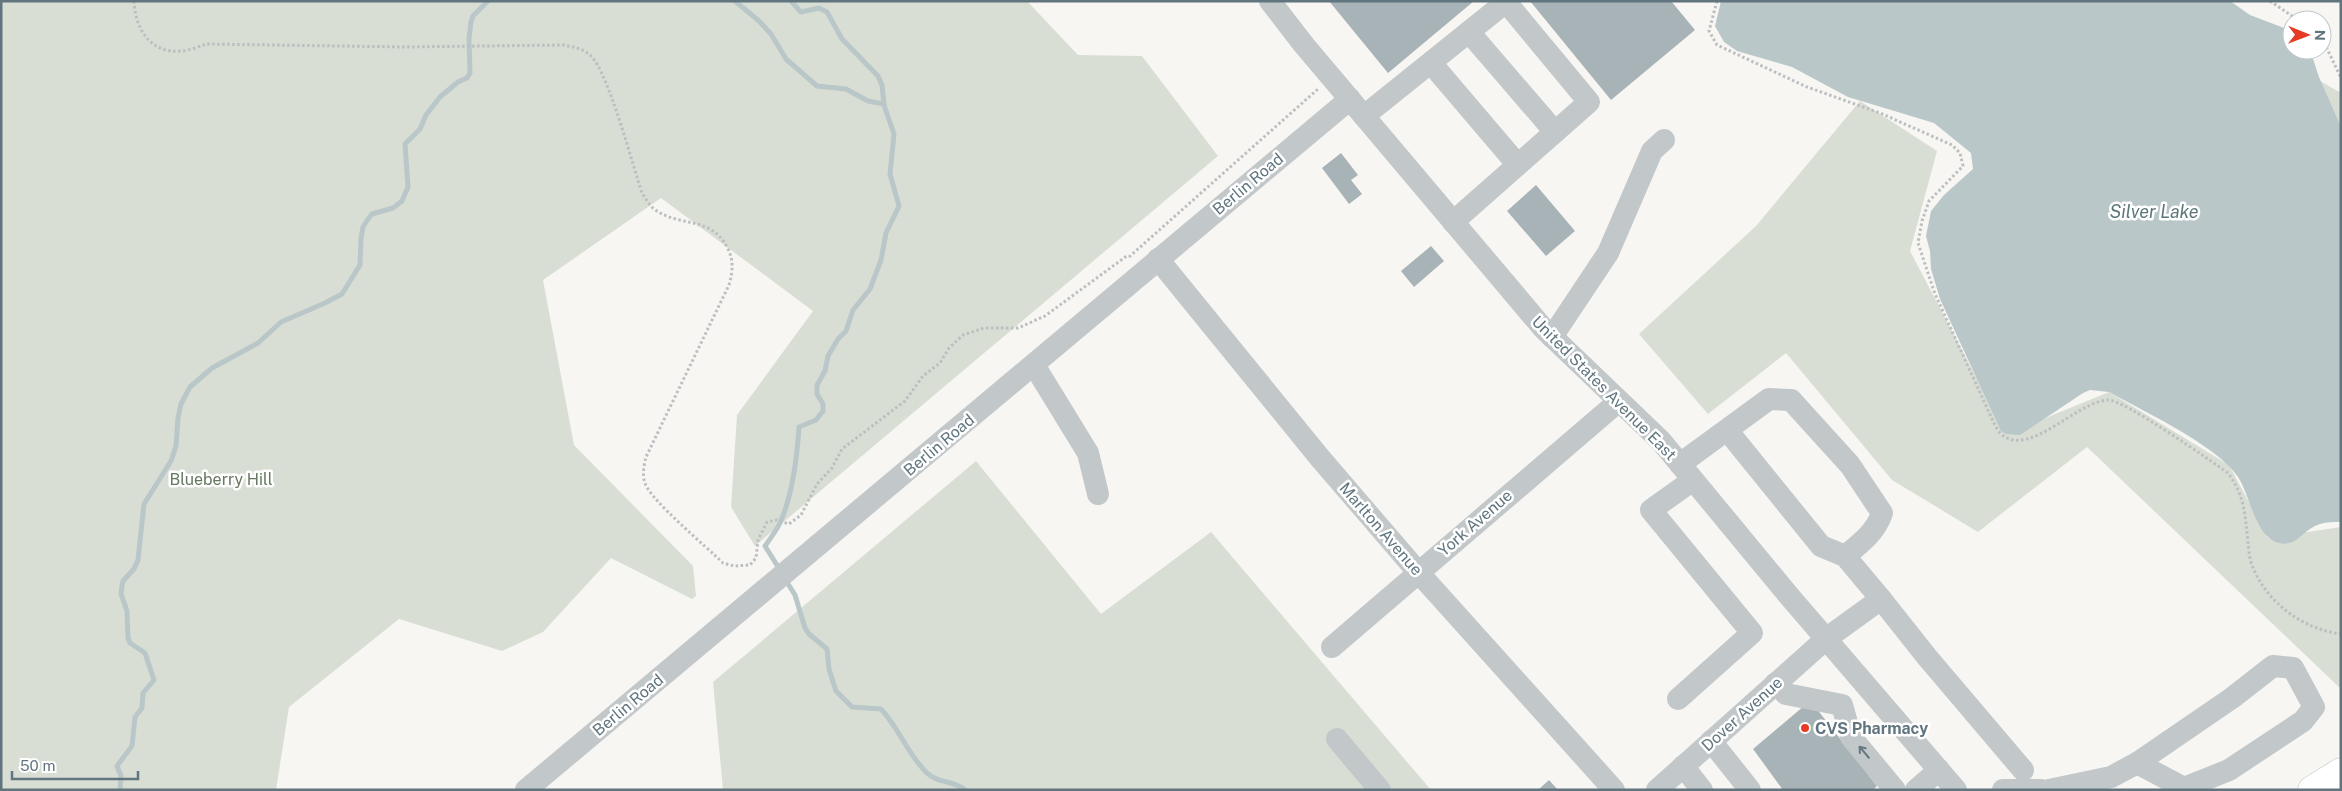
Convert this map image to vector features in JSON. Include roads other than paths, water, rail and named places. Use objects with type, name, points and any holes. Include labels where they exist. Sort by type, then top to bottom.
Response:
[{"type":"street","name":"United States Avenue East","points":[[1270,1],[1357,108],[1552,337],[1661,441],[1956,790]]},
{"type":"street","name":"Berlin Road","points":[[526,790],[1034,365],[1143,263],[1357,108],[1431,63],[1506,2],[1589,102],[1555,132]]},
{"type":"street","points":[[1453,222],[1555,132],[1470,32]]},
{"type":"street","points":[[1431,63],[1517,164]]},
{"type":"street","points":[[1552,337],[1608,253],[1652,152],[1664,140]]},
{"type":"street","name":"Marlton Avenue","points":[[1143,263],[1320,458],[1418,572],[1614,790]]},
{"type":"street","points":[[1034,365],[1088,453],[1098,494]]},
{"type":"street","name":"York Avenue","points":[[1332,647],[1618,400]]},
{"type":"street","points":[[1678,699],[1752,634],[1651,510],[1727,430],[1769,400],[1791,400],[1850,466],[1882,513],[1879,523],[1874,529],[1845,556]]},
{"type":"street","points":[[1727,430],[1821,546],[1845,556],[2023,770]]},
{"type":"street","name":"Dover Avenue","points":[[1657,790],[1827,638],[1881,599]]},
{"type":"street","points":[[2049,790],[2111,777],[2136,764],[2232,698],[2273,666],[2292,668],[2314,707],[2303,722],[2229,770],[2185,789],[2136,764]]},
{"type":"street","points":[[1776,683],[1786,694],[1842,705],[1851,737],[1895,790]]},
{"type":"street","points":[[1337,739],[1380,790]]},
{"type":"street","points":[[1711,741],[1750,790]]},
{"type":"street","points":[[1683,766],[1702,790]]},
{"type":"street","points":[[1916,790],[1939,770]]},
{"type":"street","points":[[2003,790],[2041,790]]},
{"type":"water","name":"Silver Lake","points":[[1721,1],[2230,1],[2250,15],[2282,27],[2282,60],[2313,60],[2341,127],[2341,522],[2318,525],[2290,543],[2279,543],[2271,539],[2264,533],[2238,477],[2228,465],[2197,441],[2109,392],[2090,390],[2083,393],[2020,435],[2006,434],[2001,431],[1940,299],[1931,269],[1930,251],[1926,236],[1931,211],[1944,195],[1973,169],[1971,153],[1934,123],[1848,97],[1792,67],[1737,51],[1724,42],[1715,26]]},
{"type":"waterway","points":[[120,790],[121,776],[117,766],[132,746],[135,717],[142,708],[143,693],[154,680],[145,653],[130,643],[128,638],[127,611],[121,594],[122,586],[123,581],[134,569],[138,560],[144,504],[171,461],[176,446],[181,404],[190,387],[212,368],[258,343],[281,322],[342,294],[360,265],[363,227],[372,214],[393,208],[402,201],[408,187],[405,144],[420,129],[426,115],[440,97],[458,82],[467,78],[470,73],[469,39],[471,22],[473,16],[488,1]]},
{"type":"waterway","points":[[735,1],[771,34],[786,59],[817,86],[846,89],[868,101],[884,104]]},
{"type":"waterway","points":[[780,570],[765,546],[780,523],[788,500],[796,463],[799,427],[816,420],[823,411],[823,404],[817,394],[817,385],[825,371],[828,356],[838,339],[846,331],[853,310],[870,289],[881,260],[886,233],[899,206],[890,174],[894,134],[884,105],[882,85],[878,76],[842,39],[827,12],[819,8],[801,12],[791,1]]},
{"type":"waterway","points":[[785,579],[795,595],[805,628],[809,634],[827,649],[829,669],[836,691],[852,707],[881,709],[893,724],[914,758],[927,773],[936,779],[965,790]]},
{"type":"place","name":"CVS Pharmacy","points":[[1805,728]]},
{"type":"park label","name":"Blueberry Hill","points":[[221,479]]}]
